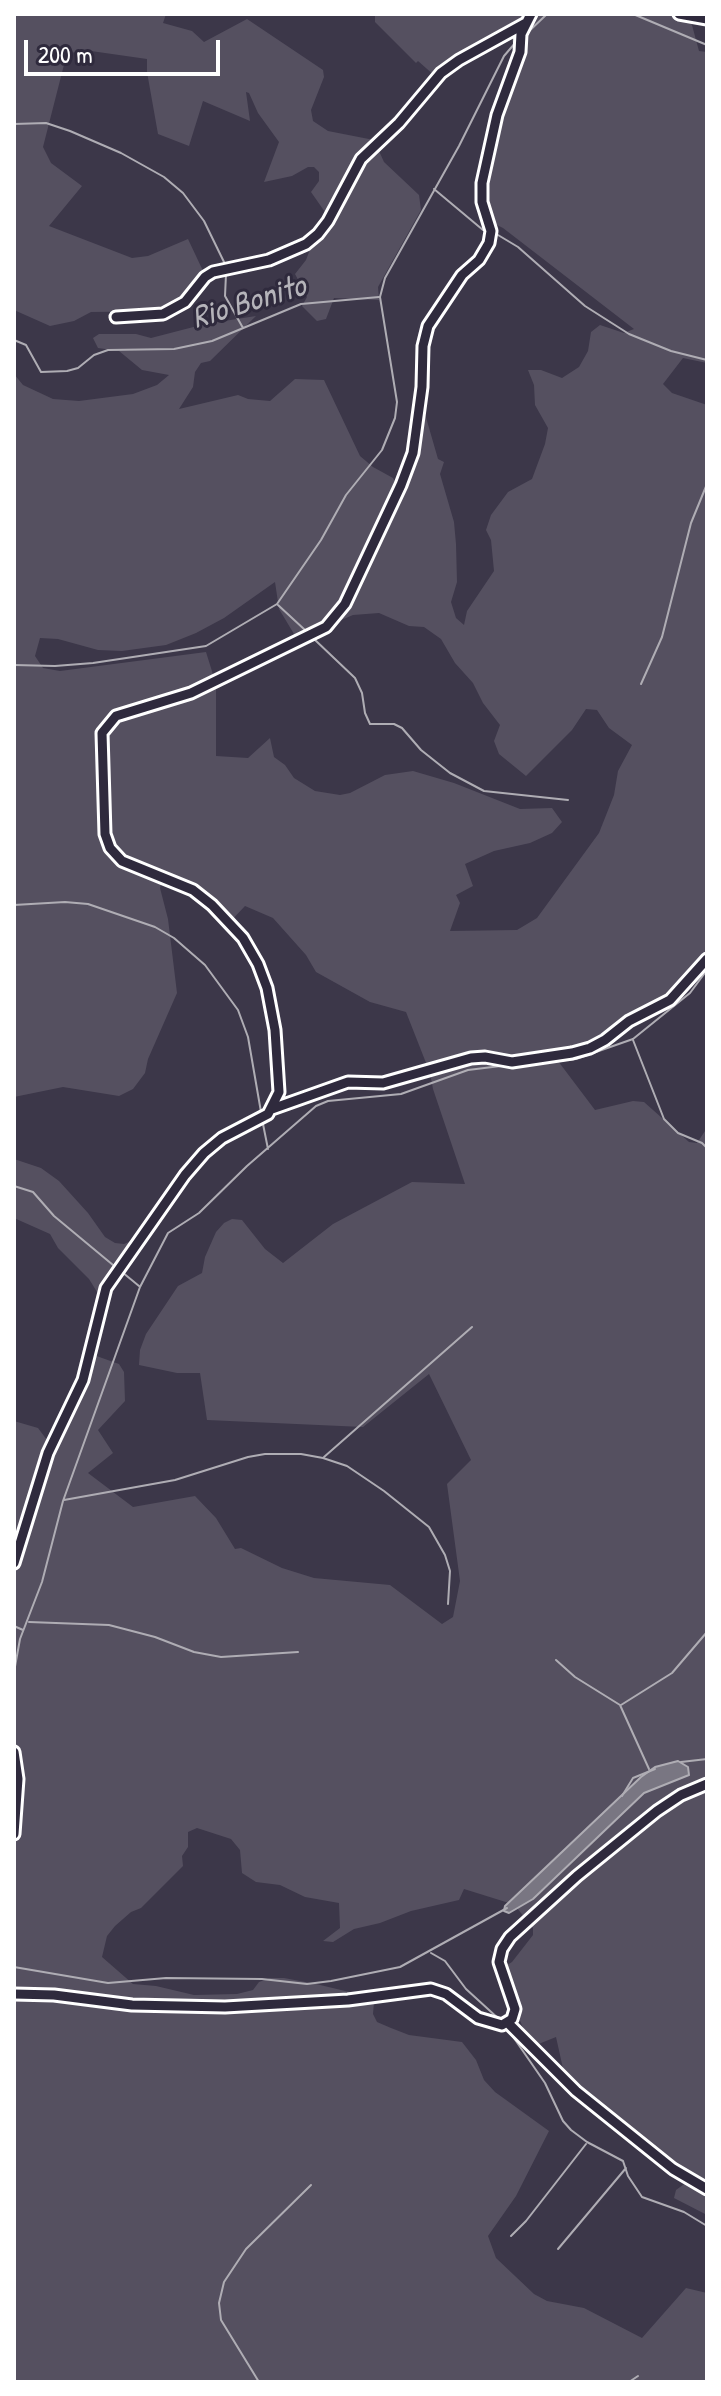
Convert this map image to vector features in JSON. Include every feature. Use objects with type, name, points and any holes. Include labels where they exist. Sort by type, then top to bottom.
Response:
[{"type":"street","points":[[679,14],[707,19]]},
{"type":"street","points":[[272,1109],[279,1085],[275,1030],[267,988],[258,964],[243,938],[203,898],[165,877],[122,861],[110,848],[105,834],[102,733],[116,716],[191,693],[326,627],[345,604],[413,453],[422,387],[423,346],[428,326],[456,282],[479,260],[489,243],[491,231],[482,202],[482,183],[497,115],[520,52],[528,19]]},
{"type":"street","points":[[116,317],[163,314],[185,302],[205,277],[213,272],[269,260],[306,244],[328,221],[361,159],[399,123],[441,73],[528,19]]},
{"type":"street","points":[[14,1563],[48,1453],[83,1380],[106,1288],[204,1153],[222,1138],[262,1118],[272,1109],[348,1082],[383,1083],[463,1059],[485,1057],[512,1062],[590,1048],[629,1021],[670,1000],[707,959]]},
{"type":"street","points":[[14,1752],[18,1779],[14,1834]]},
{"type":"street","points":[[14,1994],[54,1995],[132,2005],[225,2007],[348,2000],[431,1989],[446,1994],[486,2022],[502,2025],[508,2023],[515,2009],[499,1962],[502,1949],[510,1937],[577,1876],[657,1811],[681,1795],[707,1784]]},
{"type":"street","points":[[508,2023],[576,2091],[673,2169],[707,2189]]},
{"type":"shaded area","points":[[14,14],[166,14],[163,23],[192,31],[204,42],[247,19],[323,70],[324,77],[311,110],[313,121],[328,131],[374,140],[384,162],[419,195],[421,210],[378,287],[379,300],[334,298],[326,319],[317,321],[302,306],[307,297],[295,274],[306,260],[318,228],[327,215],[311,192],[319,181],[319,172],[314,167],[308,167],[292,176],[264,182],[279,142],[258,113],[249,93],[246,92],[250,121],[203,101],[189,146],[158,134],[147,59],[91,51],[67,53],[43,147],[51,163],[82,186],[49,226],[132,258],[148,256],[188,239],[204,273],[174,311],[91,312],[74,321],[50,326],[14,310]]},
{"type":"shaded area","points":[[375,14],[689,14],[699,51],[707,52],[707,363],[683,358],[663,384],[672,393],[707,405],[707,955],[675,993],[626,1018],[558,1061],[595,1110],[633,1101],[644,1102],[689,1142],[697,1143],[707,1128],[707,2215],[674,2198],[676,2190],[687,2182],[596,2101],[572,2094],[566,2082],[556,2037],[531,2047],[499,1970],[512,1962],[533,1935],[533,1928],[517,1908],[550,1884],[644,1793],[659,1786],[678,1761],[655,1767],[509,1903],[464,1889],[459,1900],[354,1929],[333,1942],[323,1941],[340,1928],[339,1903],[305,1897],[280,1885],[256,1882],[242,1873],[240,1850],[231,1839],[197,1828],[188,1832],[188,1847],[182,1856],[183,1866],[141,1908],[131,1912],[115,1926],[107,1936],[102,1957],[133,1984],[194,1995],[237,1994],[253,1990],[259,1982],[270,1978],[316,1984],[366,1996],[374,2002],[373,2014],[377,2022],[391,2028],[409,2035],[462,2042],[476,2060],[484,2080],[495,2092],[549,2131],[516,2196],[488,2236],[496,2258],[534,2294],[547,2301],[584,2308],[642,2338],[686,2288],[707,2293],[707,2382],[14,2382],[14,1421],[38,1428],[51,1441],[88,1353],[119,1364],[124,1372],[125,1401],[98,1430],[113,1453],[88,1473],[133,1507],[195,1496],[216,1518],[235,1549],[241,1548],[282,1568],[314,1578],[390,1585],[442,1624],[453,1617],[460,1581],[447,1484],[471,1460],[429,1374],[363,1427],[207,1420],[200,1373],[177,1373],[139,1365],[146,1334],[178,1286],[202,1273],[216,1232],[224,1223],[232,1219],[242,1220],[265,1249],[283,1263],[333,1224],[412,1182],[465,1184],[430,1073],[406,1012],[370,1002],[316,972],[306,955],[273,918],[245,906],[227,925],[192,894],[162,880],[160,888],[168,919],[177,993],[148,1059],[145,1073],[133,1089],[119,1096],[63,1087],[14,1097],[14,374],[23,385],[53,399],[79,401],[133,394],[157,385],[169,375],[142,370],[119,351],[98,348],[93,338],[99,334],[136,334],[151,338],[205,324],[256,316],[210,361],[201,363],[195,372],[193,387],[179,409],[238,395],[270,401],[295,379],[324,380],[360,456],[393,478],[397,486],[407,471],[423,407],[438,459],[444,462],[440,474],[454,522],[456,544],[457,582],[451,602],[456,618],[464,625],[467,611],[494,571],[491,540],[486,530],[491,515],[508,492],[532,479],[545,444],[548,428],[535,405],[534,385],[528,370],[541,370],[562,378],[579,367],[588,351],[591,332],[600,325],[624,333],[634,329],[491,222],[483,189],[515,51],[510,33],[435,76],[418,61],[416,63],[375,22]],"holes":[[[275,582],[279,609],[297,639],[353,615],[379,613],[409,626],[424,627],[441,639],[500,725],[494,741],[499,754],[526,776],[572,730],[586,709],[597,710],[609,728],[632,745],[618,771],[614,795],[599,833],[537,918],[517,930],[450,931],[460,903],[456,895],[473,886],[465,864],[494,851],[530,843],[552,833],[562,822],[552,808],[520,809],[454,783],[413,771],[385,775],[350,793],[340,795],[315,791],[294,778],[285,765],[274,757],[270,738],[248,758],[216,756],[216,684],[206,652],[60,671],[43,668],[35,656],[40,638],[58,639],[98,650],[122,651],[166,645],[224,618]]]},
{"type":"shaded area","points":[[14,1159],[41,1168],[59,1181],[105,1237],[124,1244],[136,1239],[102,1300],[89,1279],[58,1248],[50,1234],[14,1218]]},
{"type":"shaded area","points":[[678,1761],[688,1767],[689,1775],[644,1793],[533,1899],[509,1913],[504,1911],[505,1906],[641,1777],[655,1767]]},
{"type":"waterway","name":"Rio Bonito","points":[[524,36],[547,14]]},
{"type":"waterway","points":[[633,14],[707,45]]},
{"type":"waterway","points":[[14,665],[93,663],[206,646],[277,604],[321,540],[346,495],[382,450],[395,418],[397,402],[380,297],[385,278],[459,146],[504,56],[516,42]]},
{"type":"waterway","points":[[14,124],[46,123],[70,131],[121,153],[164,177],[183,193],[204,221],[224,262]]},
{"type":"waterway","points":[[434,189],[483,230]]},
{"type":"waterway","points":[[498,235],[518,247],[585,306],[629,334],[671,351],[707,360]]},
{"type":"waterway","points":[[226,274],[225,296],[243,328]]},
{"type":"waterway","name":"Rio Bonito","points":[[14,340],[26,345],[41,372],[67,371],[108,350],[174,349],[212,341],[301,304],[379,297]]},
{"type":"waterway","points":[[641,684],[662,637],[691,523],[707,484]]},
{"type":"waterway","points":[[278,605],[305,630]]},
{"type":"waterway","points":[[314,639],[355,678],[370,724],[394,724],[402,728],[421,750],[450,773],[484,791],[568,800]]},
{"type":"waterway","points":[[14,905],[88,904],[155,927],[174,938],[205,965],[238,1010],[248,1037],[261,1112]]},
{"type":"waterway","points":[[527,1064],[576,1059],[633,1039],[690,993],[707,970]]},
{"type":"waterway","points":[[633,1040],[664,1119],[678,1133],[707,1148]]},
{"type":"waterway","points":[[14,1672],[20,1639],[42,1582],[63,1501],[140,1287],[168,1233],[199,1213],[316,1106],[328,1101],[401,1094],[468,1070],[509,1065]]},
{"type":"waterway","points":[[263,1124],[268,1149]]},
{"type":"waterway","points":[[14,1186],[33,1192],[54,1216],[113,1265]]},
{"type":"waterway","points":[[122,1272],[139,1286]]},
{"type":"waterway","points":[[324,1457],[472,1327]]},
{"type":"waterway","points":[[64,1500],[175,1480],[265,1454],[301,1454],[323,1458],[347,1466],[429,1527],[450,1571],[448,1604]]},
{"type":"waterway","points":[[29,1622],[109,1625],[155,1637],[194,1652],[221,1657],[298,1652]]},
{"type":"waterway","points":[[14,1626],[23,1630]]},
{"type":"waterway","points":[[621,1705],[672,1673],[707,1632]]},
{"type":"waterway","points":[[556,1660],[575,1677],[620,1705],[649,1769]]},
{"type":"waterway","points":[[681,1762],[707,1759]]},
{"type":"waterway","points":[[622,1796],[633,1778],[655,1769]]},
{"type":"waterway","points":[[14,1967],[108,1983],[166,1978],[262,1979],[307,1984],[400,1967],[507,1908]]},
{"type":"waterway","points":[[431,1953],[445,1961],[466,1989],[500,2020]]},
{"type":"waterway","points":[[507,2028],[545,2083],[563,2121],[571,2130],[623,2161],[628,2176],[642,2197],[684,2212],[707,2226]]},
{"type":"waterway","points":[[511,2236],[586,2144]]},
{"type":"waterway","points":[[558,2249],[626,2168]]},
{"type":"waterway","points":[[259,2382],[221,2320],[219,2303],[224,2282],[246,2249],[311,2185]]},
{"type":"waterway","points":[[629,2382],[638,2376]]}]
